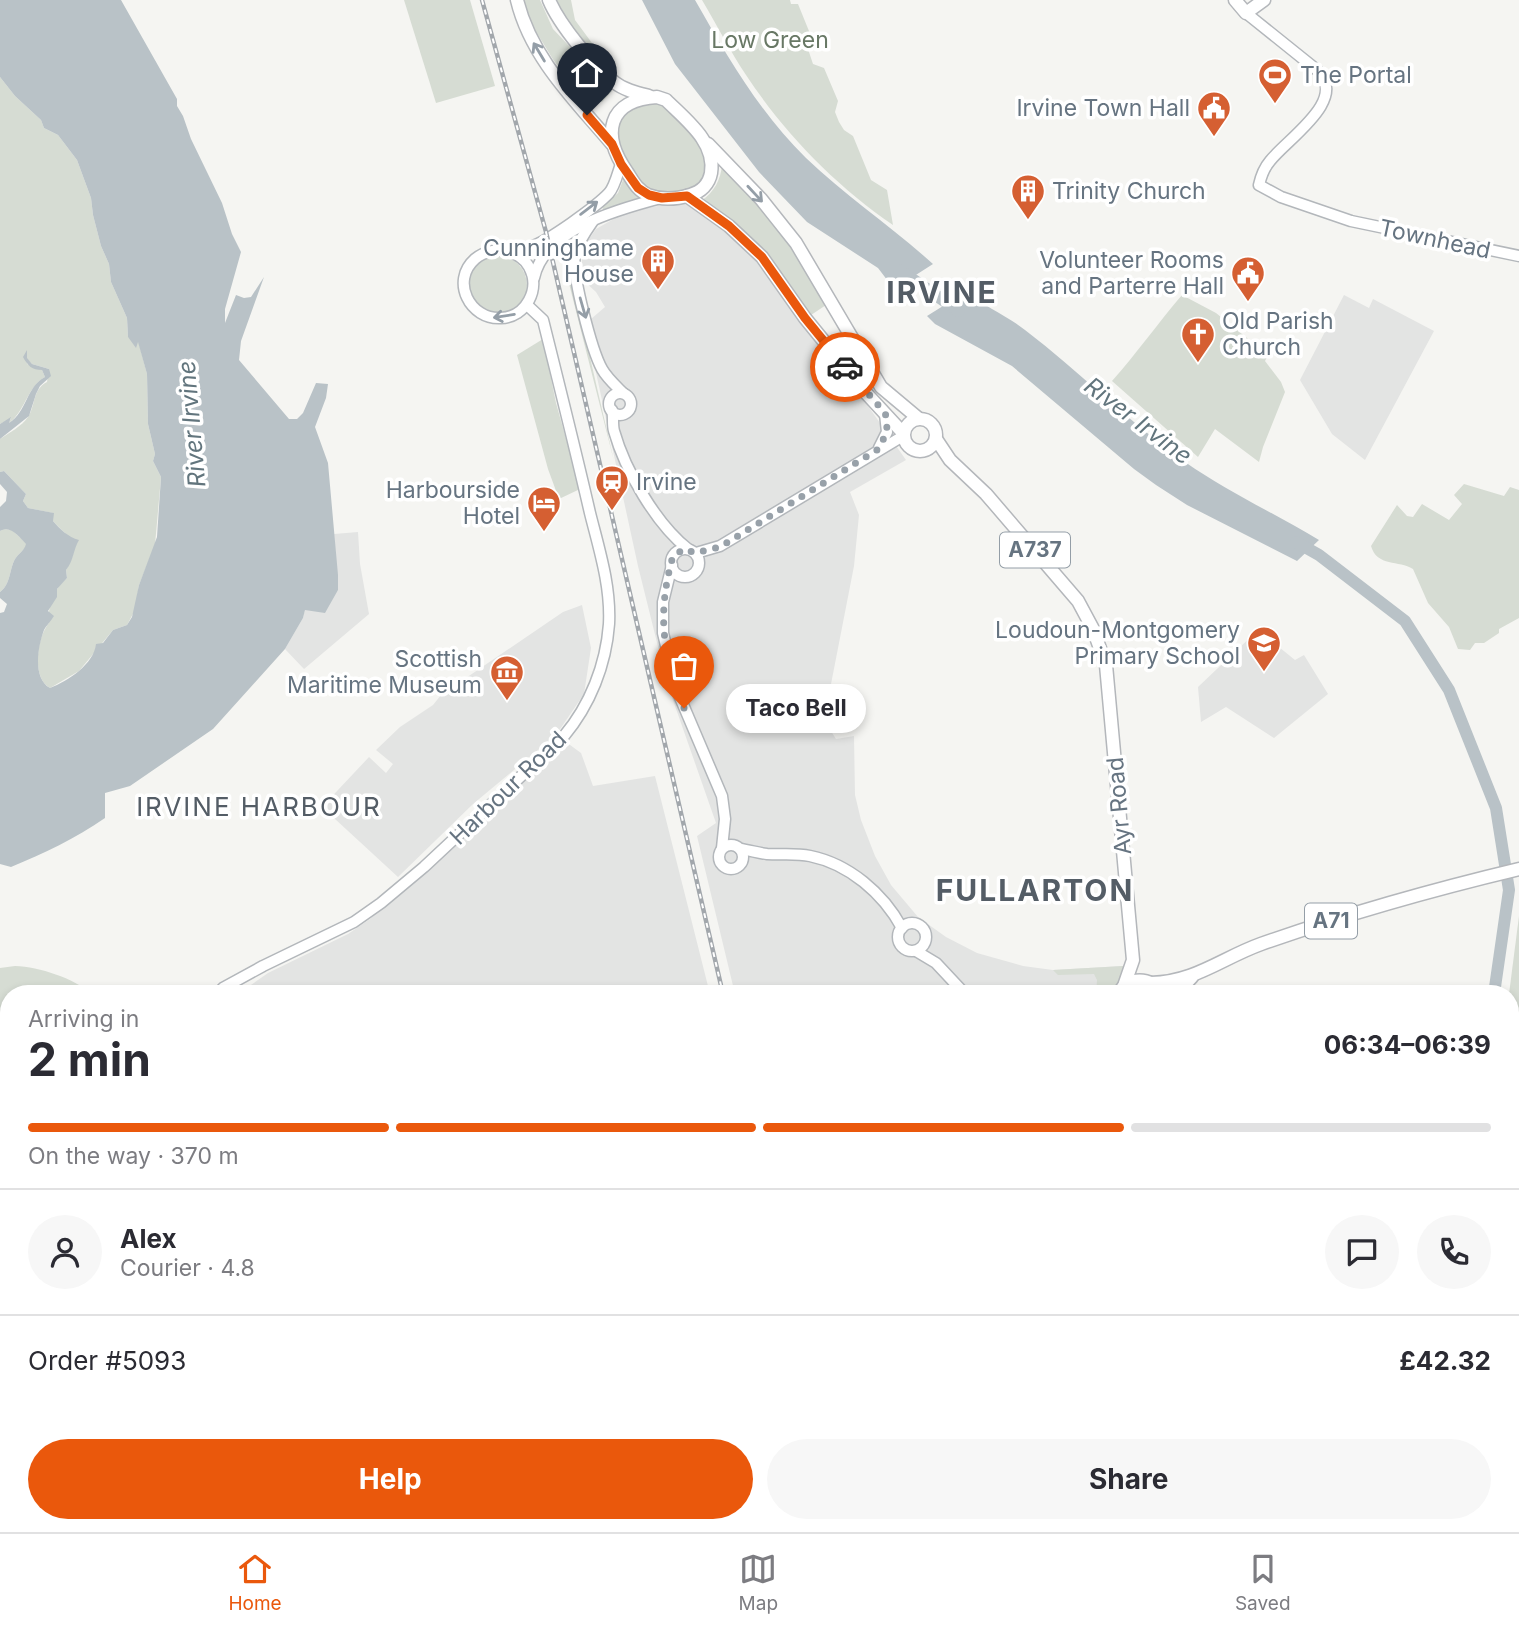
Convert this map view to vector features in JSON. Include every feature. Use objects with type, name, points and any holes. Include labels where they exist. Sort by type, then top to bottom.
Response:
[{"type":"main road","points":[[517,0],[533,43],[552,73],[612,144],[621,164],[638,188],[649,195],[662,198],[687,196],[705,186],[711,177],[712,155],[708,144]]},
{"type":"main road","name":"A737","points":[[550,0],[583,51],[614,82],[632,91],[666,100],[761,199],[796,243],[881,387],[918,418],[933,424],[932,444],[918,451],[912,449],[903,434],[805,318],[762,257],[729,226],[687,196]]},
{"type":"main road","points":[[1235,0],[1246,13],[1264,0]]},
{"type":"main road","points":[[612,144],[611,130],[615,117],[622,108],[644,98],[657,97]]},
{"type":"main road","points":[[903,434],[908,423],[918,418]]},
{"type":"main road","name":"Ayr Road","points":[[932,444],[986,494],[1070,590],[1093,629],[1110,694],[1133,960]]},
{"type":"main road","name":"A71","points":[[1184,985],[1192,977],[1231,955],[1262,943],[1417,893],[1519,869]]},
{"type":"main road","name":"A737","points":[[1133,960],[1149,982]]},
{"type":"main road","name":"A737","points":[[1123,985],[1133,960]]},
{"type":"main road","name":"A71","points":[[1149,982],[1168,982],[1192,977]]},
{"type":"main road","points":[[1127,985],[1130,982],[1149,982],[1152,985]]},
{"type":"street","name":"Townhead","points":[[1246,13],[1317,70],[1325,79],[1328,88],[1322,105],[1264,170],[1259,186],[1281,197],[1351,221],[1519,256]]},
{"type":"street","points":[[621,164],[611,191],[551,237],[531,247],[509,251],[495,250],[472,261],[464,276],[465,295],[476,311],[490,318],[514,315],[531,297],[541,258],[569,233],[617,210],[662,198]]},
{"type":"street","points":[[593,220],[576,252],[574,267],[576,285],[598,361],[608,378],[631,402],[616,437]]},
{"type":"street","points":[[509,251],[521,257],[529,267],[533,282]]},
{"type":"street","name":"Harbour Road","points":[[229,985],[354,922],[406,884],[541,759],[573,725],[593,688],[600,671],[609,622],[605,570],[543,320],[527,304]]},
{"type":"street","points":[[623,393],[611,398],[610,404],[614,418],[612,428],[623,460],[672,536],[692,551],[699,561],[698,568],[689,576],[675,571],[672,536]]},
{"type":"street","points":[[612,410],[616,414],[625,413]]},
{"type":"street","points":[[877,450],[887,432],[888,420],[885,413]]},
{"type":"street","points":[[766,854],[732,869],[722,865],[719,855],[725,819],[722,796],[676,688],[663,633],[663,602],[673,560],[680,550],[720,547],[903,434]]},
{"type":"street","points":[[667,591],[681,575]]},
{"type":"street","points":[[725,819],[743,860],[738,867]]},
{"type":"street","points":[[722,848],[732,845],[766,854],[810,856],[833,863],[854,874],[880,897],[905,926]]},
{"type":"street","points":[[936,963],[923,928],[919,925],[905,926],[899,933],[899,943],[907,951],[916,951],[936,963],[957,985]]},
{"type":"street","points":[[916,951],[926,942]]},
{"type":"street","name":"Harbour Road","points":[[241,985],[249,975]]},
{"type":"shaded area","points":[[679,202],[700,207],[753,250],[794,301],[906,460],[850,492],[859,515],[854,566],[824,720],[836,739],[854,736],[855,795],[861,820],[875,856],[891,885],[918,917],[946,937],[977,953],[1023,966],[1053,970],[1123,966],[1114,985],[733,985],[697,836],[716,823],[667,683],[638,566],[590,345],[596,341],[591,319],[605,307],[596,292],[585,282],[582,249],[596,229],[626,212]]},
{"type":"shaded area","points":[[1344,295],[1369,308],[1373,299],[1434,331],[1365,460],[1332,434],[1300,380]]},
{"type":"shaded area","name":"Scottish Maritime Museum","points":[[358,532],[360,564],[369,614],[304,669],[285,649],[303,618],[305,609],[338,590],[334,534]]},
{"type":"shaded area","name":"Scottish Maritime Museum","points":[[582,605],[591,648],[584,694],[556,735],[473,804],[398,877],[322,807],[369,757],[386,773],[393,764],[376,750],[400,727],[433,705],[441,695],[563,612]]},
{"type":"shaded area","name":"Loudoun-Montgomery Primary School","points":[[1258,630],[1295,660],[1304,655],[1328,694],[1274,738],[1226,707],[1201,722],[1198,687]]},
{"type":"shaded area","points":[[566,742],[581,753],[593,786],[655,776],[708,985],[251,985],[268,973],[348,934],[370,919]]},
{"type":"green space","points":[[404,0],[470,0],[495,86],[436,103]]},
{"type":"green space","points":[[524,0],[540,0],[553,29],[612,91],[602,102],[585,98],[554,61],[529,20]]},
{"type":"green space","points":[[555,0],[571,0],[575,20],[603,58],[595,56]]},
{"type":"green space","name":"Low Green","points":[[702,0],[790,0],[791,4],[798,4],[811,36],[807,46],[813,64],[824,68],[838,101],[835,112],[839,122],[844,130],[853,136],[871,180],[887,190],[893,225],[831,176],[777,118],[734,57]]},
{"type":"green space","points":[[0,77],[15,96],[41,120],[44,128],[58,135],[77,160],[91,198],[101,246],[109,264],[111,282],[127,318],[128,337],[138,340],[147,374],[148,424],[155,454],[153,461],[161,477],[155,545],[139,585],[135,610],[127,625],[113,630],[79,671],[50,688],[40,676],[39,647],[49,623],[52,598],[67,578],[66,570],[74,547],[70,538],[53,521],[53,513],[28,508],[23,501],[26,494],[4,471],[0,472],[0,439],[28,417],[39,389],[47,382],[49,369],[32,364],[27,359],[27,364],[42,370],[45,377],[34,387],[14,419],[8,424],[11,418],[0,424]]},
{"type":"green space","points":[[659,103],[668,107],[703,145],[710,170],[697,189],[663,195],[640,185],[617,140],[618,122],[631,107]]},
{"type":"green space","points":[[722,164],[791,244],[826,305],[808,317],[800,303],[701,201],[716,185]]},
{"type":"green space","points":[[623,180],[641,201],[605,213],[602,207],[618,193]]},
{"type":"green space","points":[[569,247],[582,323],[614,461],[561,252]]},
{"type":"green space","points":[[498,256],[509,258],[522,269],[527,285],[525,296],[514,309],[498,314],[487,312],[474,301],[469,285],[471,274],[482,261]]},
{"type":"green space","points":[[1182,295],[1216,313],[1268,355],[1265,361],[1281,382],[1285,392],[1259,462],[1215,429],[1198,457],[1112,381]]},
{"type":"green space","points":[[543,339],[556,403],[580,489],[559,499],[548,469],[517,355]]},
{"type":"green space","points":[[1464,484],[1504,496],[1510,487],[1519,490],[1519,618],[1499,629],[1499,633],[1484,643],[1475,643],[1470,650],[1458,649],[1449,627],[1428,603],[1413,569],[1383,560],[1374,553],[1371,546],[1397,505],[1407,516],[1413,517],[1422,504],[1449,520],[1462,504],[1454,495]]},
{"type":"green space","points":[[12,530],[27,544],[15,559],[8,581],[0,592],[0,531]]},
{"type":"green space","points":[[1519,916],[1519,985],[1510,985]]},
{"type":"green space","points":[[15,966],[35,969],[56,974],[78,985],[0,985],[0,968]]},
{"type":"green space","points":[[1123,966],[1123,977],[1117,985],[1097,985],[1094,974],[1058,975],[1053,970]]},
{"type":"water","points":[[0,0],[121,0],[177,99],[177,106],[222,203],[241,252],[225,309],[225,323],[236,295],[251,297],[264,277],[241,341],[239,360],[289,419],[297,419],[303,413],[316,383],[328,384],[326,398],[315,427],[328,463],[338,575],[338,590],[325,613],[305,610],[285,649],[213,729],[130,786],[105,793],[105,818],[59,845],[11,867],[0,864],[0,613],[4,612],[7,604],[0,598],[0,592],[8,581],[15,559],[26,544],[11,531],[0,531],[0,507],[6,501],[7,492],[0,484],[0,472],[4,471],[26,494],[23,501],[28,508],[54,513],[53,521],[68,535],[79,540],[66,570],[67,578],[57,589],[57,597],[48,611],[54,616],[44,630],[40,644],[39,669],[44,683],[50,688],[79,671],[90,658],[96,644],[103,643],[113,630],[127,625],[132,617],[139,585],[157,537],[161,477],[153,461],[155,454],[148,424],[147,374],[138,342],[136,348],[128,337],[127,318],[111,282],[109,264],[101,246],[91,198],[77,160],[58,135],[44,128],[41,120],[15,96],[0,77]]},
{"type":"water","points":[[642,0],[695,0],[745,83],[789,140],[821,172],[933,264],[894,289],[878,268],[807,222],[759,172],[675,64]]},
{"type":"water","points":[[967,291],[1025,330],[1185,462],[1319,540],[1297,561],[1187,505],[1156,485],[1012,366],[935,324],[927,316]]},
{"type":"water","points":[[27,350],[27,358],[32,364],[49,369],[51,376],[40,386],[29,416],[0,439],[0,424],[11,417],[9,423],[20,413],[34,387],[45,377],[42,370],[33,368],[23,357]]},
{"type":"waterway","name":"River Irvine","points":[[899,270],[959,311]]},
{"type":"waterway","name":"River Irvine","points":[[1296,542],[1319,555],[1405,621],[1449,690],[1496,808],[1509,890],[1495,985]]},
{"type":"railway","points":[[482,0],[546,232],[721,985]]},
{"type":"way so far","points":[[684,708],[676,688],[663,633],[663,602],[673,556],[684,549],[695,553],[720,547],[877,450],[887,432],[888,420],[845,367]]},
{"type":"place","name":"The Portal","points":[[1275,105]]},
{"type":"place","name":"Irvine Town Hall","points":[[1214,138]]},
{"type":"place","name":"Trinity Church","points":[[1028,221]]},
{"type":"place","name":"Cunninghame House","points":[[658,291]]},
{"type":"place","name":"Volunteer Rooms and Parterre Hall","points":[[1248,303]]},
{"type":"place","name":"Old Parish Church","points":[[1198,364]]},
{"type":"place","name":"Irvine","points":[[612,512]]},
{"type":"place","name":"Harbourside Hotel","points":[[544,533]]},
{"type":"place","name":"Loudoun-Montgomery Primary School","points":[[1264,673]]},
{"type":"place","name":"Scottish Maritime Museum","points":[[507,702]]},
{"type":"place","name":"Taco Bell","points":[[684,708]]},
{"type":"district","name":"IRVINE","points":[[942,293]]},
{"type":"district","name":"IRVINE HARBOUR","points":[[259,807]]},
{"type":"district","name":"FULLARTON","points":[[1035,891]]},
{"type":"route","points":[[587,115],[612,144],[621,164],[638,188],[649,195],[662,198],[687,196],[729,226],[762,257],[805,318],[845,367]]}]
